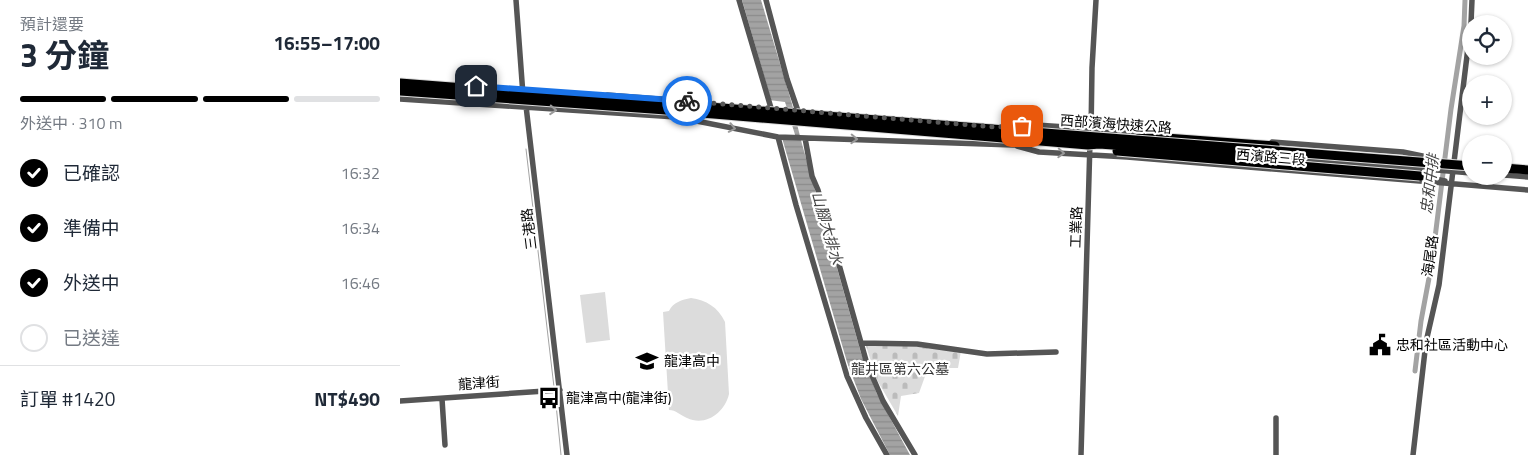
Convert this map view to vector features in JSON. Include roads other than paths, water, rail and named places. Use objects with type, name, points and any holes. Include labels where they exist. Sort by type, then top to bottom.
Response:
[{"type":"highway","name":"西部濱海快速公路","points":[[400,81],[1462,165]]},
{"type":"highway","name":"西部濱海快速公路","points":[[400,91],[1462,170]]},
{"type":"highway","points":[[1129,139],[1152,136],[1436,159]]},
{"type":"highway","points":[[1089,143],[1105,149],[1209,160],[1420,176]]},
{"type":"highway","points":[[1512,169],[1528,170]]},
{"type":"highway","points":[[1512,175],[1528,176]]},
{"type":"street","name":"三港路","points":[[516,0],[522,90],[526,108],[567,455]]},
{"type":"street","points":[[739,0],[771,108]]},
{"type":"street","points":[[766,0],[787,79],[798,111]]},
{"type":"street","name":"工業路","points":[[1081,455],[1091,154],[1089,143],[1092,130],[1092,68],[1096,0]]},
{"type":"street","name":"海尾路","points":[[1413,455],[1426,342],[1439,285],[1448,183],[1471,23],[1472,0]]},
{"type":"street","name":"西濱路三段","points":[[400,81],[629,96],[1008,128],[1064,140],[1089,143],[1462,171]]},
{"type":"street","name":"西濱路三段","points":[[400,99],[676,118],[778,137],[1013,145],[1064,140]]},
{"type":"street","name":"西濱路三段","points":[[1008,128],[1036,125],[1393,152],[1462,161]]},
{"type":"street","points":[[778,137],[796,205],[847,376],[866,418],[887,455]]},
{"type":"street","points":[[805,138],[812,176],[818,190],[867,364],[883,401],[915,455]]},
{"type":"street","name":"西濱路三段","points":[[1013,145],[1039,152],[1091,154],[1528,190]]},
{"type":"street","points":[[1390,166],[1436,159]]},
{"type":"street","points":[[1512,165],[1528,166]]},
{"type":"street","points":[[1420,176],[1437,182]]},
{"type":"street","points":[[861,343],[917,344],[987,354],[1056,352]]},
{"type":"street","name":"龍津街","points":[[400,401],[560,390]]},
{"type":"street","points":[[442,399],[445,445]]},
{"type":"street","points":[[1276,418],[1276,455]]},
{"type":"waterway","name":"忠和中排","points":[[1415,371],[1421,321],[1432,262],[1451,109],[1464,26],[1465,0]]},
{"type":"waterway","points":[[526,149],[554,387]]},
{"type":"waterway","points":[[555,394],[561,455]]},
{"type":"place","name":"忠和社區活動中心","points":[[1380,345]]},
{"type":"place","name":"龍津高中","points":[[647,361]]},
{"type":"place","name":"龍津高中(龍津街)","points":[[549,398]]},
{"type":"water label","name":"山腳大排水","points":[[827,228]]},
{"type":"park label","name":"龍井區第六公墓","points":[[900,369]]}]
